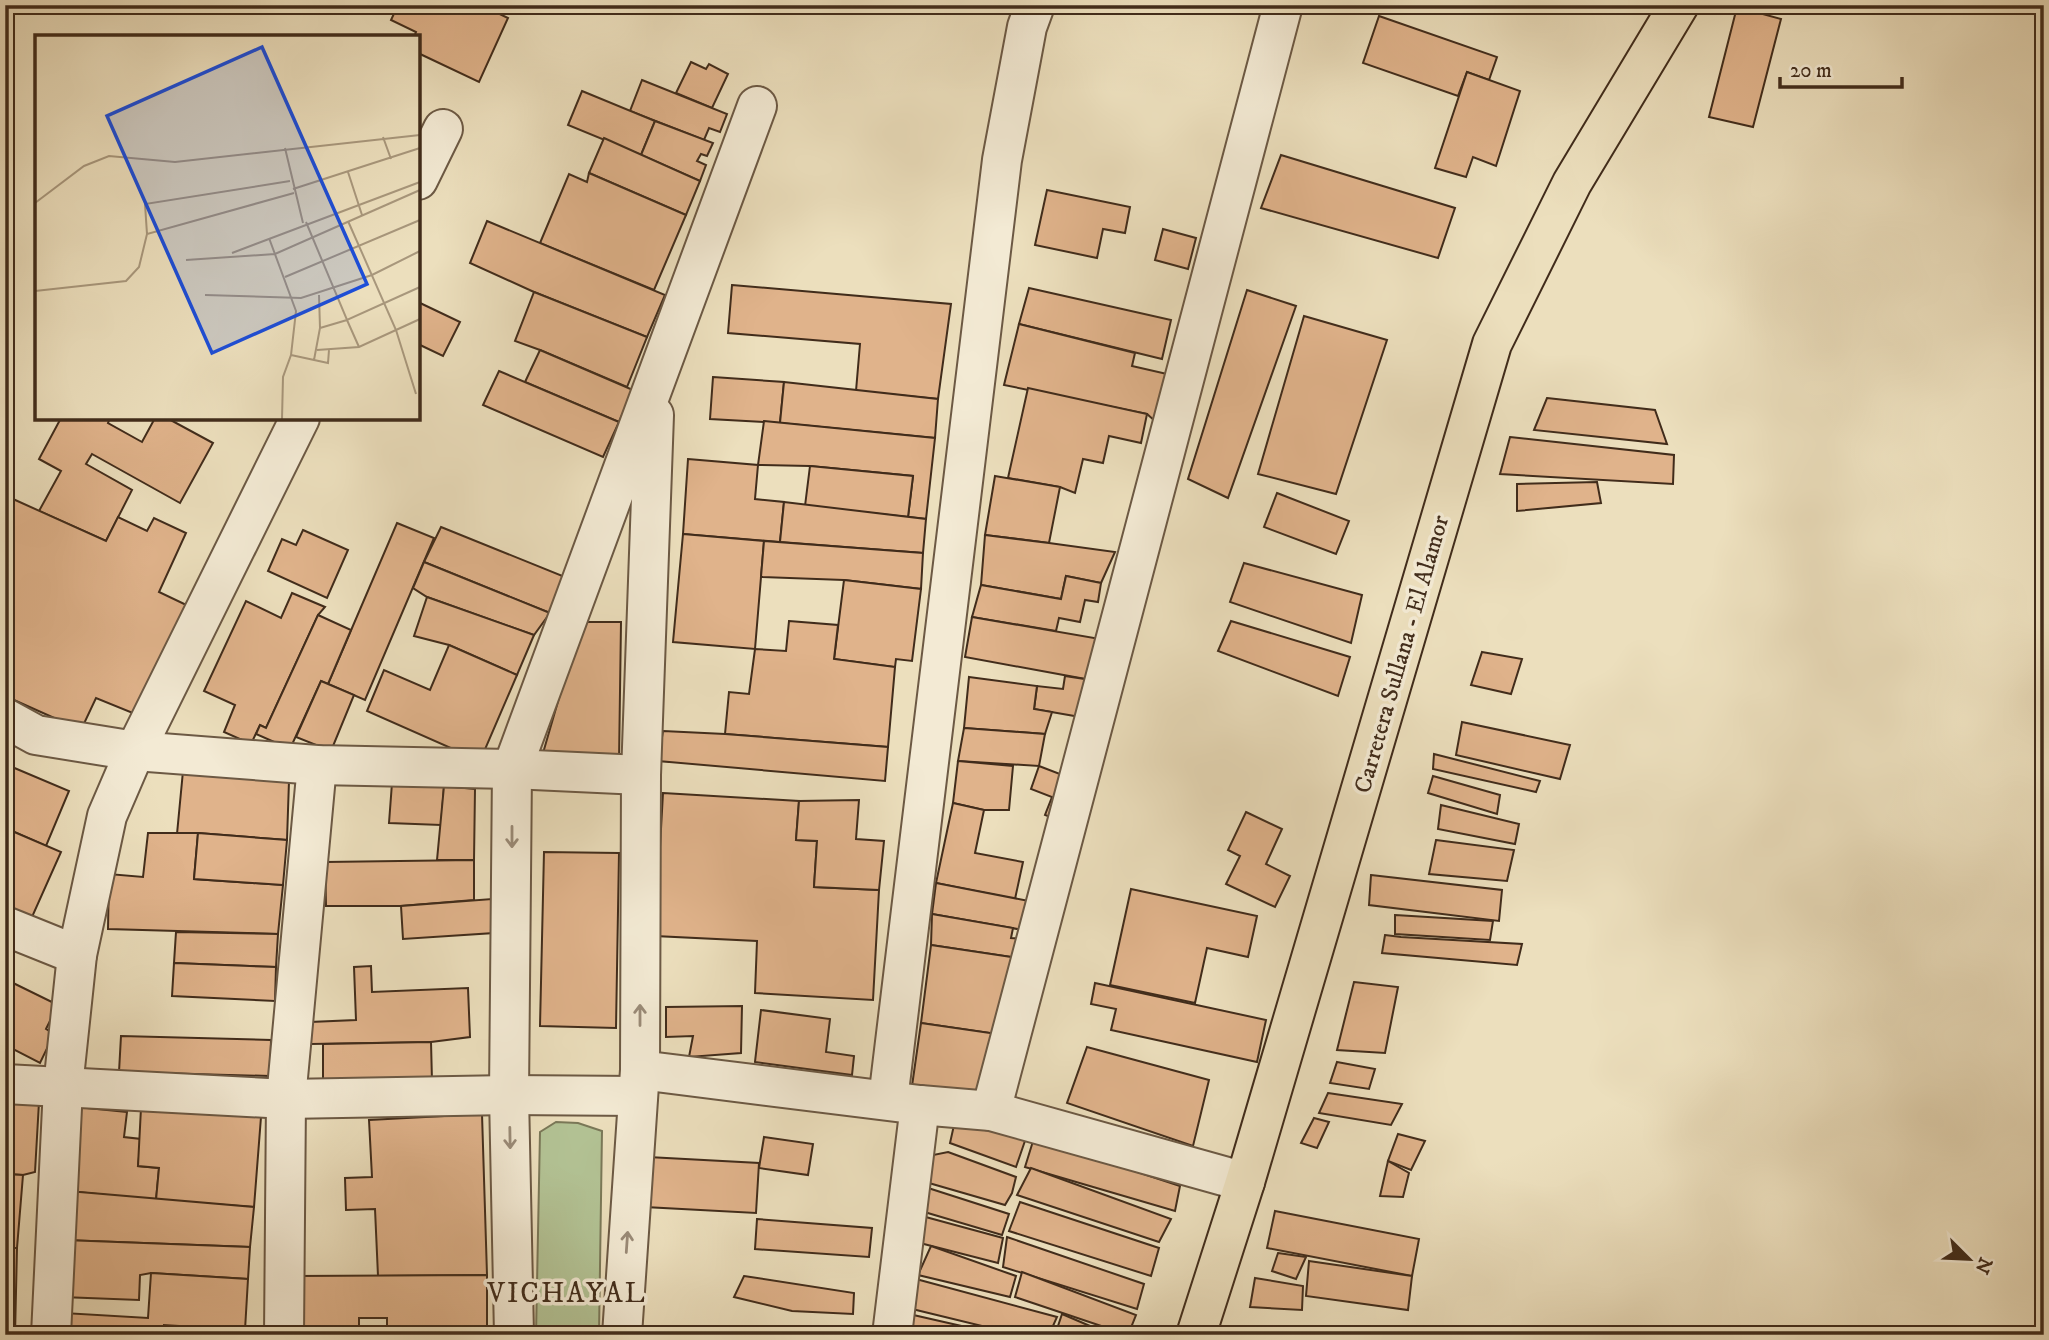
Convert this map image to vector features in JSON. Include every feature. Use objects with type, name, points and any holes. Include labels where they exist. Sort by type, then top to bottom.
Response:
[{"type":"highway","name":"Carretera Sullana - El Alamor","points":[[1196,1335],[1245,1182],[1492,344],[1572,183],[1679,5]]},
{"type":"street","points":[[892,1335],[904,1102],[1002,160],[1027,27],[1035,5]]},
{"type":"street","points":[[991,1111],[1283,5]]},
{"type":"street","points":[[514,1335],[509,1095],[512,769],[757,106]]},
{"type":"street","points":[[420,176],[443,129]]},
{"type":"street","points":[[622,1335],[639,1083],[641,775],[655,381]]},
{"type":"street","points":[[51,1335],[63,1087],[77,955],[107,816],[135,751],[299,420]]},
{"type":"street","points":[[5,718],[36,735],[135,751],[317,765],[641,775]]},
{"type":"street","points":[[284,1335],[286,1099],[317,765]]},
{"type":"street","points":[[5,926],[77,955]]},
{"type":"street","points":[[5,1084],[286,1099],[509,1095],[639,1083],[904,1102],[991,1111],[1245,1182]]},
{"type":"green space","points":[[556,1122],[578,1123],[602,1131],[599,1335],[536,1335],[540,1132]]},
{"type":"building","points":[[398,5],[481,5],[508,18],[479,82],[420,54],[420,35],[415,35],[416,32],[391,20]]},
{"type":"building","points":[[1737,7],[1781,19],[1753,127],[1709,117]]},
{"type":"building","points":[[1379,16],[1497,57],[1489,80],[1467,72],[1458,96],[1363,63]]},
{"type":"building","points":[[691,62],[706,69],[709,64],[728,74],[712,108],[676,93]]},
{"type":"building","points":[[1467,72],[1520,91],[1496,166],[1473,157],[1466,177],[1435,168]]},
{"type":"building","points":[[642,80],[727,114],[720,132],[709,128],[704,140],[630,111]]},
{"type":"building","points":[[582,91],[655,121],[641,155],[568,125]]},
{"type":"building","points":[[655,121],[713,143],[707,156],[701,154],[697,161],[706,165],[700,181],[641,155]]},
{"type":"building","points":[[604,138],[700,181],[686,215],[589,173]]},
{"type":"building","points":[[1281,155],[1455,208],[1438,258],[1261,208]]},
{"type":"building","points":[[589,173],[686,215],[654,290],[540,243],[569,174],[587,182]]},
{"type":"building","points":[[1047,190],[1130,207],[1125,233],[1103,229],[1097,258],[1035,245]]},
{"type":"building","points":[[487,221],[665,295],[647,337],[470,263]]},
{"type":"building","points":[[1163,229],[1196,238],[1188,269],[1155,260]]},
{"type":"building","points":[[732,285],[951,304],[938,399],[856,391],[860,344],[728,333]]},
{"type":"building","points":[[1029,288],[1171,320],[1162,359],[1019,324]]},
{"type":"building","points":[[1247,290],[1296,306],[1228,498],[1188,479]]},
{"type":"building","points":[[534,292],[647,337],[627,387],[515,341]]},
{"type":"building","points":[[420,303],[460,322],[443,356],[420,345]]},
{"type":"building","points":[[1304,316],[1387,340],[1336,494],[1258,474]]},
{"type":"building","points":[[1019,324],[1135,353],[1132,366],[1167,374],[1156,422],[1147,414],[1004,385]]},
{"type":"building","points":[[540,350],[633,390],[619,422],[525,382]]},
{"type":"building","points":[[499,371],[619,422],[603,457],[483,405]]},
{"type":"building","points":[[713,377],[784,382],[780,423],[710,419]]},
{"type":"building","points":[[784,382],[938,399],[935,438],[780,423]]},
{"type":"building","points":[[1028,388],[1147,414],[1141,443],[1109,436],[1103,463],[1083,459],[1075,493],[1060,487],[1008,478]]},
{"type":"building","points":[[1547,398],[1655,410],[1667,444],[1534,430]]},
{"type":"building","points":[[60,420],[109,420],[108,423],[142,442],[154,420],[171,420],[213,443],[180,503],[92,454],[86,464],[132,490],[106,541],[39,511],[61,471],[39,459]]},
{"type":"building","points":[[764,421],[935,438],[926,519],[908,517],[913,476],[810,466],[758,465]]},
{"type":"building","points":[[1510,437],[1674,455],[1673,484],[1500,474]]},
{"type":"building","points":[[688,459],[758,465],[755,499],[784,502],[780,542],[683,534]]},
{"type":"building","points":[[810,466],[913,476],[908,517],[805,506]]},
{"type":"building","points":[[995,476],[1060,487],[1049,543],[985,535]]},
{"type":"building","points":[[1597,482],[1601,503],[1517,511],[1517,484]]},
{"type":"building","points":[[1277,493],[1349,521],[1336,554],[1264,527]]},
{"type":"building","points":[[13,499],[106,541],[118,517],[147,531],[154,518],[186,533],[159,592],[199,611],[145,718],[96,698],[81,730],[5,696],[5,653],[11,640],[5,637],[5,515]]},
{"type":"building","points":[[784,502],[926,519],[923,553],[780,542]]},
{"type":"building","points":[[397,523],[434,538],[365,700],[328,684]]},
{"type":"building","points":[[441,527],[565,577],[550,613],[424,562]]},
{"type":"building","points":[[303,530],[348,550],[327,598],[268,571],[282,539],[296,545]]},
{"type":"building","points":[[683,534],[764,541],[755,649],[673,642]]},
{"type":"building","points":[[985,535],[1115,552],[1101,583],[1066,576],[1061,599],[981,585]]},
{"type":"building","points":[[764,541],[923,553],[921,589],[844,580],[761,577]]},
{"type":"building","points":[[424,562],[550,613],[534,635],[427,597],[413,588]]},
{"type":"building","points":[[1244,563],[1362,595],[1351,643],[1230,602]]},
{"type":"building","points":[[1066,576],[1101,583],[1098,602],[1085,600],[1080,622],[1059,618],[1056,631],[972,617],[981,585],[1061,599]]},
{"type":"building","points":[[844,580],[921,589],[912,661],[896,659],[895,667],[834,659]]},
{"type":"building","points":[[292,593],[325,607],[318,615],[266,728],[260,725],[251,744],[224,732],[235,705],[204,691],[246,601],[281,618]]},
{"type":"building","points":[[427,597],[534,635],[517,675],[449,645],[414,636]]},
{"type":"building","points":[[318,615],[351,630],[328,684],[321,681],[290,749],[256,734],[260,725],[266,728]]},
{"type":"building","points":[[972,617],[1100,639],[1091,680],[965,657]]},
{"type":"building","points":[[789,621],[838,625],[834,659],[895,667],[888,747],[725,734],[729,692],[749,694],[755,649],[786,651]]},
{"type":"building","points":[[1231,621],[1350,657],[1338,696],[1218,651]]},
{"type":"building","points":[[581,622],[621,622],[619,761],[541,760]]},
{"type":"building","points":[[449,645],[517,675],[480,761],[367,711],[384,670],[430,690]]},
{"type":"building","points":[[1482,652],[1522,659],[1511,694],[1471,685]]},
{"type":"building","points":[[1065,676],[1091,680],[1086,718],[1034,709],[1037,686],[1063,689]]},
{"type":"building","points":[[969,677],[1037,686],[1034,709],[1052,712],[1045,734],[964,728]]},
{"type":"building","points":[[321,681],[354,695],[331,751],[296,737]]},
{"type":"building","points":[[1462,722],[1570,745],[1560,779],[1456,755]]},
{"type":"building","points":[[964,728],[1045,734],[1039,766],[958,761]]},
{"type":"building","points":[[663,731],[888,747],[885,781],[658,761]]},
{"type":"building","points":[[1434,754],[1540,781],[1536,792],[1433,769]]},
{"type":"building","points":[[958,761],[1013,766],[1009,810],[984,810],[953,803]]},
{"type":"building","points":[[5,764],[69,791],[46,846],[5,828]]},
{"type":"building","points":[[1039,766],[1073,779],[1058,820],[1045,815],[1052,797],[1031,789]]},
{"type":"building","points":[[183,771],[289,781],[287,840],[198,833],[177,834]]},
{"type":"building","points":[[1433,776],[1500,795],[1497,814],[1428,793]]},
{"type":"building","points":[[392,783],[444,786],[441,825],[389,823]]},
{"type":"building","points":[[444,786],[475,789],[474,860],[437,860]]},
{"type":"building","points":[[663,793],[799,801],[796,840],[817,841],[814,887],[879,890],[873,1000],[755,993],[757,941],[655,936]]},
{"type":"building","points":[[859,800],[856,839],[884,841],[879,890],[814,887],[817,841],[796,840],[799,801]]},
{"type":"building","points":[[953,803],[984,810],[975,853],[1023,862],[1015,899],[936,883]]},
{"type":"building","points":[[1441,805],[1519,824],[1515,844],[1438,829]]},
{"type":"building","points":[[1246,812],[1282,829],[1266,864],[1290,876],[1275,907],[1226,884],[1240,856],[1228,850]]},
{"type":"building","points":[[5,828],[61,852],[32,917],[5,905]]},
{"type":"building","points":[[148,833],[198,833],[194,879],[283,885],[278,934],[108,929],[109,874],[143,877]]},
{"type":"building","points":[[198,833],[287,840],[283,885],[194,879]]},
{"type":"building","points":[[1436,840],[1514,850],[1507,881],[1429,874]]},
{"type":"building","points":[[544,852],[619,853],[616,1028],[540,1026]]},
{"type":"building","points":[[474,860],[474,900],[401,906],[326,906],[325,862]]},
{"type":"building","points":[[1371,875],[1502,890],[1499,921],[1369,905]]},
{"type":"building","points":[[936,883],[1029,901],[1023,930],[932,914]]},
{"type":"building","points":[[1131,889],[1257,916],[1248,957],[1207,948],[1195,1003],[1110,985]]},
{"type":"building","points":[[492,899],[494,933],[403,939],[401,906]]},
{"type":"building","points":[[932,914],[1013,928],[1011,938],[1023,939],[1018,958],[931,945]]},
{"type":"building","points":[[1395,915],[1493,921],[1490,940],[1395,934]]},
{"type":"building","points":[[176,932],[278,934],[276,967],[174,963]]},
{"type":"building","points":[[1385,935],[1522,944],[1517,965],[1382,953]]},
{"type":"building","points":[[931,945],[1018,958],[997,1034],[921,1023]]},
{"type":"building","points":[[174,963],[276,967],[275,1001],[172,996]]},
{"type":"building","points":[[371,966],[372,992],[468,988],[470,1037],[431,1042],[311,1044],[310,1022],[356,1020],[354,967]]},
{"type":"building","points":[[5,979],[58,1005],[46,1029],[54,1034],[40,1063],[5,1045]]},
{"type":"building","points":[[1354,982],[1398,987],[1385,1053],[1337,1050]]},
{"type":"building","points":[[1095,983],[1266,1020],[1257,1062],[1111,1030],[1116,1009],[1091,1004]]},
{"type":"building","points":[[742,1006],[741,1053],[689,1057],[693,1036],[666,1037],[666,1007]]},
{"type":"building","points":[[761,1010],[830,1019],[826,1052],[854,1056],[852,1075],[755,1062]]},
{"type":"building","points":[[921,1023],[997,1034],[982,1096],[912,1086]]},
{"type":"building","points":[[121,1036],[271,1040],[270,1076],[119,1072]]},
{"type":"building","points":[[431,1042],[432,1081],[323,1083],[323,1044]]},
{"type":"building","points":[[1087,1047],[1209,1080],[1193,1146],[1067,1103]]},
{"type":"building","points":[[1337,1062],[1375,1069],[1369,1089],[1330,1083]]},
{"type":"building","points":[[1328,1093],[1402,1104],[1391,1125],[1319,1113]]},
{"type":"building","points":[[5,1100],[39,1102],[35,1172],[23,1175],[5,1174]]},
{"type":"building","points":[[77,1107],[127,1112],[124,1137],[141,1139],[138,1166],[159,1168],[156,1200],[68,1191]]},
{"type":"building","points":[[141,1108],[261,1117],[254,1207],[156,1200],[159,1168],[138,1166]]},
{"type":"building","points":[[482,1114],[487,1275],[378,1276],[375,1209],[346,1210],[345,1178],[372,1177],[369,1120]]},
{"type":"building","points":[[956,1116],[1027,1135],[1016,1167],[950,1143]]},
{"type":"building","points":[[1314,1118],[1329,1122],[1317,1148],[1301,1143]]},
{"type":"building","points":[[1398,1134],[1425,1141],[1411,1170],[1388,1161]]},
{"type":"building","points":[[764,1137],[813,1144],[808,1175],[759,1168]]},
{"type":"building","points":[[1034,1138],[1180,1186],[1175,1211],[1025,1167]]},
{"type":"building","points":[[948,1152],[1016,1177],[1012,1193],[1005,1205],[922,1181],[928,1156]]},
{"type":"building","points":[[648,1157],[759,1163],[756,1213],[645,1207]]},
{"type":"building","points":[[1388,1161],[1409,1173],[1403,1197],[1380,1196]]},
{"type":"building","points":[[1031,1168],[1171,1219],[1159,1242],[1017,1195]]},
{"type":"building","points":[[5,1174],[23,1175],[17,1248],[5,1248]]},
{"type":"building","points":[[925,1187],[1009,1214],[1002,1235],[921,1211]]},
{"type":"building","points":[[68,1191],[254,1207],[250,1247],[64,1240]]},
{"type":"building","points":[[1020,1202],[1159,1248],[1151,1276],[1009,1231]]},
{"type":"building","points":[[1275,1211],[1419,1239],[1412,1276],[1267,1248]]},
{"type":"building","points":[[922,1216],[1003,1238],[998,1263],[916,1242]]},
{"type":"building","points":[[757,1219],[872,1228],[869,1257],[755,1249]]},
{"type":"building","points":[[1007,1237],[1144,1284],[1137,1309],[1003,1267]]},
{"type":"building","points":[[64,1240],[250,1247],[248,1279],[151,1273],[140,1275],[139,1300],[62,1297]]},
{"type":"building","points":[[931,1246],[1016,1276],[1010,1297],[918,1275]]},
{"type":"building","points":[[5,1248],[17,1248],[15,1335],[5,1335]]},
{"type":"building","points":[[1278,1253],[1306,1257],[1296,1279],[1272,1271]]},
{"type":"building","points":[[1309,1261],[1412,1276],[1408,1310],[1306,1296]]},
{"type":"building","points":[[1022,1272],[1136,1315],[1128,1335],[1015,1297]]},
{"type":"building","points":[[151,1273],[248,1279],[245,1330],[164,1325],[164,1335],[63,1335],[64,1313],[148,1318]]},
{"type":"building","points":[[487,1275],[487,1335],[387,1335],[387,1318],[359,1318],[359,1335],[294,1335],[294,1276]]},
{"type":"building","points":[[744,1276],[854,1293],[853,1314],[792,1311],[734,1297]]},
{"type":"building","points":[[1255,1278],[1303,1286],[1302,1310],[1250,1307]]},
{"type":"building","points":[[916,1279],[1057,1317],[1049,1335],[1019,1335],[904,1307]]},
{"type":"building","points":[[909,1314],[1001,1335],[904,1335]]},
{"type":"building","points":[[1062,1314],[1111,1335],[1055,1335]]},
{"type":"district","name":"VICHAYAL","points":[[567,1292]]}]
